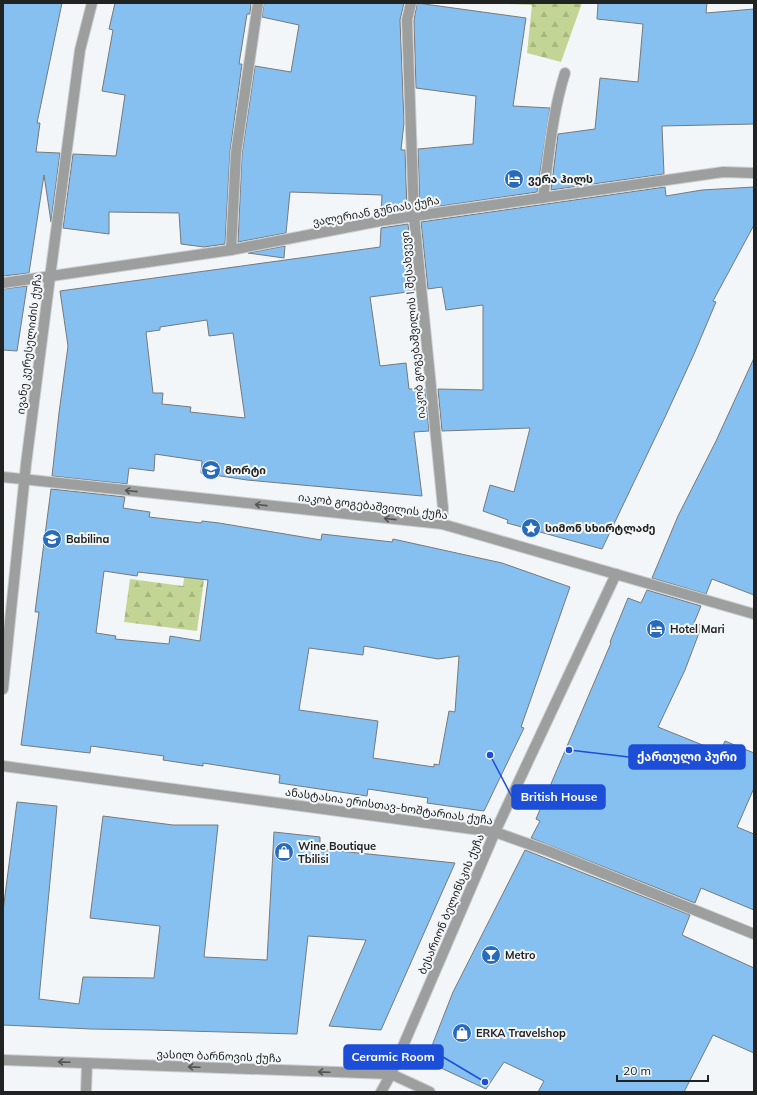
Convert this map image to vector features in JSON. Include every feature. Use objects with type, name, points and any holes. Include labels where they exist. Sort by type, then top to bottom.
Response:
[{"type":"street","name":"ივანე კერესელიძის ქუჩა","points":[[3,689],[25,479],[50,277],[80,50],[92,3]]},
{"type":"street","points":[[231,250],[236,153],[258,3]]},
{"type":"street","name":"იაკობ გოგებაშვილის I შესახვევი","points":[[411,3],[407,20],[414,216],[442,500],[442,524]]},
{"type":"street","points":[[543,198],[558,94],[565,73]]},
{"type":"street","name":"ვალერიან გუნიას ქუჩა","points":[[3,283],[231,250],[380,221],[414,216],[723,172],[754,173]]},
{"type":"street","name":"იაკობ გოგებაშვილის ქუჩა","points":[[3,478],[25,479],[442,524],[754,614]]},
{"type":"street","name":"ბესარიონ ბელინსკის ქუჩა","points":[[381,1092],[391,1074],[495,832],[616,574]]},
{"type":"street","name":"ანასტასია ერისთავ-ხოშტარიას ქუჩა","points":[[3,766],[495,832],[548,851],[754,934]]},
{"type":"street","name":"ვასილ ბარნოვის ქუჩა","points":[[3,1060],[391,1074],[430,1092]]},
{"type":"street","points":[[86,1092],[87,1063]]},
{"type":"green space","points":[[485,3],[582,3],[561,62],[527,53],[532,5]]},
{"type":"green space","points":[[190,533],[210,536],[197,631],[124,622],[130,579],[183,586]]},
{"type":"building","points":[[3,3],[62,3],[37,123],[40,123],[36,152],[60,153],[51,222],[44,175],[29,273],[3,276]]},
{"type":"building","points":[[115,3],[251,3],[250,14],[247,14],[239,64],[242,64],[230,152],[225,244],[204,247],[181,244],[179,213],[109,212],[109,234],[63,228],[73,154],[116,156],[125,95],[102,91],[113,30],[109,29]]},
{"type":"building","points":[[264,3],[404,3],[400,20],[404,123],[401,150],[405,150],[407,211],[381,214],[382,195],[290,192],[286,233],[238,242],[242,154],[255,66],[291,72],[299,25],[262,17]]},
{"type":"building","points":[[417,3],[526,18],[513,106],[550,108],[537,192],[420,209],[418,149],[473,144],[476,96],[416,88],[414,21]]},
{"type":"building","points":[[598,3],[707,3],[706,13],[754,9],[754,124],[662,126],[664,174],[551,190],[558,134],[595,129],[600,78],[638,82],[643,24],[597,19]]},
{"type":"building","points":[[665,187],[666,196],[702,190],[754,187],[754,225],[713,301],[716,302],[694,354],[602,549],[507,523],[508,520],[483,511],[490,485],[514,492],[530,428],[442,431],[438,389],[483,390],[483,305],[446,310],[442,287],[428,289],[421,222]]},
{"type":"building","points":[[408,224],[415,291],[370,297],[380,366],[406,363],[409,389],[425,389],[429,431],[414,432],[422,496],[247,480],[201,473],[202,461],[155,454],[154,471],[129,468],[127,484],[52,476],[68,346],[60,291],[380,247],[381,228]],"holes":[[[207,320],[209,336],[233,333],[245,418],[190,412],[191,407],[162,404],[163,393],[153,393],[146,332],[160,330],[160,327]]]},
{"type":"building","points":[[285,246],[284,258],[248,253]]},
{"type":"building","points":[[27,286],[17,351],[3,350],[3,289]]},
{"type":"building","points":[[754,358],[754,595],[712,579],[706,594],[652,578],[678,516],[716,441]]},
{"type":"building","points":[[51,489],[125,497],[123,508],[150,512],[149,517],[201,523],[202,521],[219,523],[321,540],[322,534],[392,542],[393,539],[502,563],[570,587],[521,727],[524,728],[484,811],[427,803],[428,798],[368,789],[367,796],[279,783],[280,775],[203,763],[203,766],[163,760],[164,756],[91,746],[90,753],[21,745],[39,612],[35,612]],"holes":[[[104,571],[137,576],[138,572],[208,580],[200,641],[170,636],[169,644],[115,639],[116,636],[96,633]],[[364,646],[438,659],[459,656],[455,712],[449,711],[439,765],[434,764],[434,767],[373,758],[378,721],[299,710],[309,648],[363,655]]]},
{"type":"building","points":[[647,590],[701,606],[694,623],[702,625],[685,670],[658,727],[720,752],[725,741],[754,753],[754,788],[737,827],[754,834],[754,910],[701,888],[695,903],[531,838],[540,821],[536,819],[611,643],[610,642],[628,598],[641,603]]},
{"type":"building","points":[[17,802],[57,806],[39,999],[79,1004],[83,977],[154,978],[160,926],[90,918],[103,816],[173,825],[218,825],[204,957],[267,960],[274,832],[320,837],[320,849],[455,863],[381,1030],[329,1026],[366,940],[308,936],[297,1034],[91,1029],[3,1025],[3,911]]},
{"type":"building","points":[[525,850],[690,915],[682,935],[754,968],[754,1053],[713,1035],[684,1092],[538,1092],[544,1081],[504,1062],[486,1089],[426,1061],[453,992]]},
{"type":"place","name":"ვერა ჰილს","points":[[514,179]]},
{"type":"place","name":"მორტი","points":[[211,470]]},
{"type":"place","name":"სიმონ სხირტლაძე","points":[[531,528]]},
{"type":"place","name":"Babilina","points":[[52,539]]},
{"type":"place","name":"Hotel Mari","points":[[656,629]]},
{"type":"place","name":"ქართული პური","points":[[569,750]]},
{"type":"place","name":"British House","points":[[490,755]]},
{"type":"place","name":"Wine Boutique Tbilisi","points":[[284,852]]},
{"type":"place","name":"Metro","points":[[491,955]]},
{"type":"place","name":"ERKA Travelshop","points":[[462,1033]]},
{"type":"place","name":"Ceramic Room","points":[[485,1082]]}]
